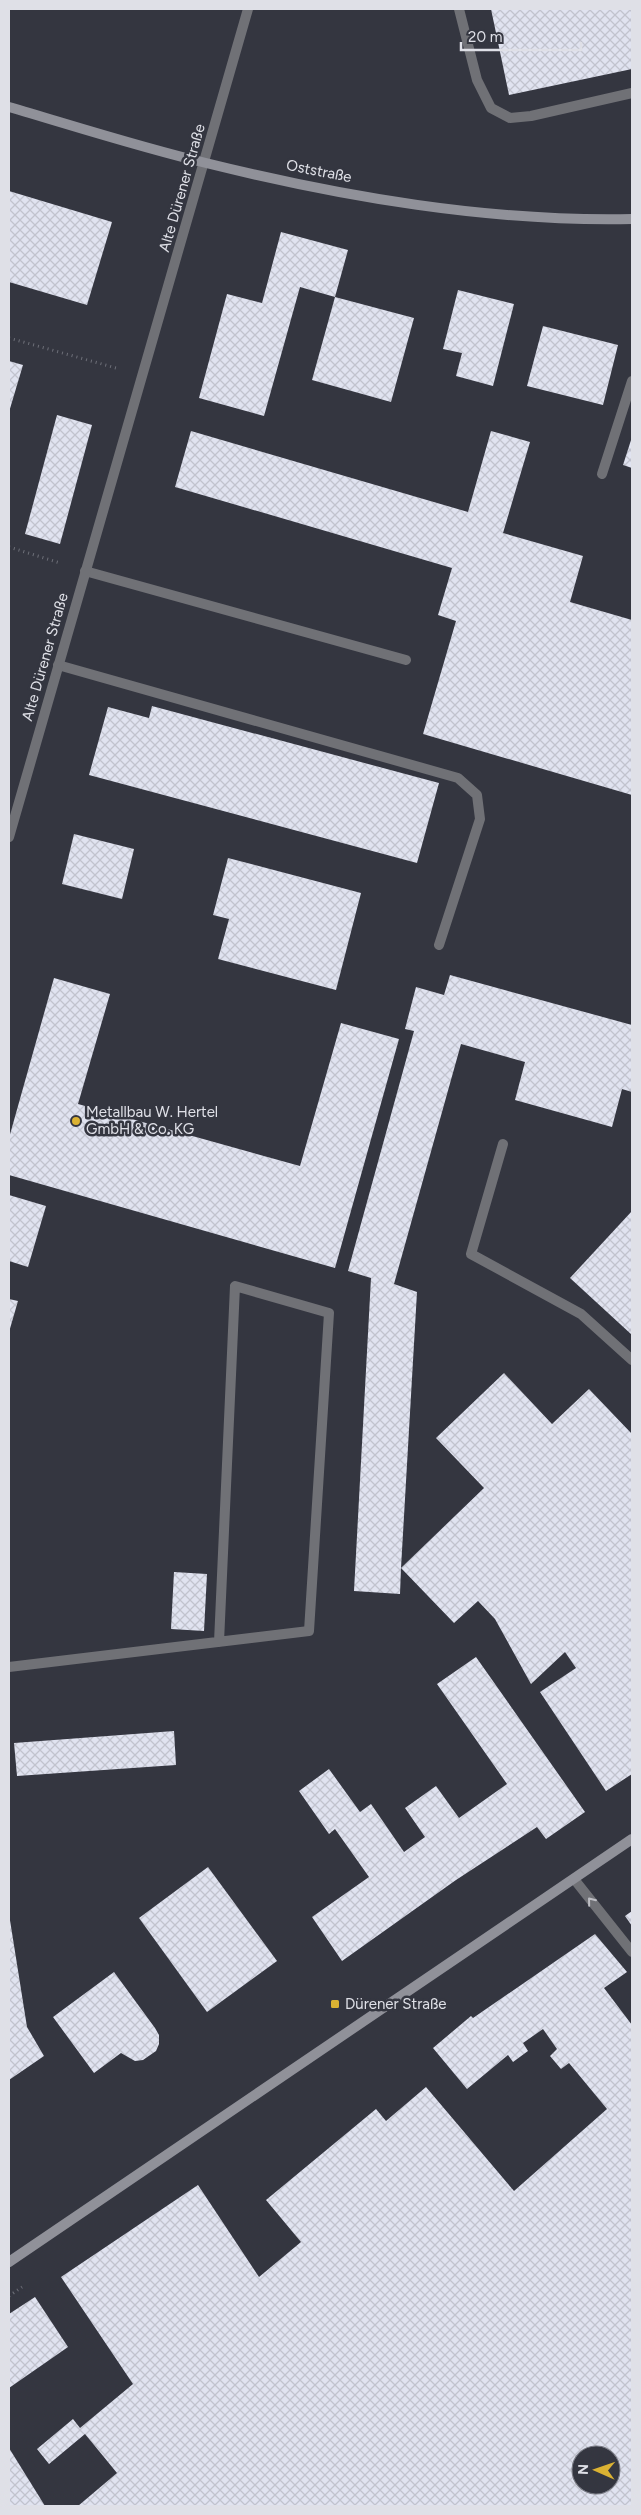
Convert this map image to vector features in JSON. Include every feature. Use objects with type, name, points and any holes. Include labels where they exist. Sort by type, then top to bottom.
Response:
[{"type":"main road","name":"Oststraße","points":[[9,107],[205,162],[308,185],[452,209],[577,220],[632,219]]},
{"type":"main road","points":[[9,2262],[632,1839]]},
{"type":"street","name":"Alte Dürener Straße","points":[[9,837],[248,9]]},
{"type":"street","points":[[459,9],[478,80],[491,108],[510,118],[531,116],[632,93]]},
{"type":"street","points":[[602,474],[632,381]]},
{"type":"street","points":[[85,571],[406,660]]},
{"type":"street","points":[[58,665],[458,778],[477,795],[480,819],[438,945]]},
{"type":"street","points":[[503,1144],[471,1254],[581,1314],[632,1360]]},
{"type":"street","points":[[9,1667],[219,1642],[309,1631],[329,1313],[234,1286],[219,1642]]},
{"type":"street","points":[[574,1879],[632,1952]]},
{"type":"path","points":[[9,338],[143,375]]},
{"type":"path","points":[[9,547],[85,571]]},
{"type":"path","points":[[9,2296],[29,2283]]},
{"type":"building","points":[[491,9],[632,9],[632,69],[509,95]]},
{"type":"building","points":[[9,191],[112,222],[87,305],[9,282]]},
{"type":"building","points":[[281,232],[348,250],[335,297],[300,287],[264,416],[199,398],[227,294],[262,303]]},
{"type":"building","points":[[458,290],[514,304],[493,386],[456,376],[462,353],[443,349]]},
{"type":"building","points":[[335,297],[414,318],[391,402],[312,380]]},
{"type":"building","points":[[543,326],[618,345],[603,405],[527,386]]},
{"type":"building","points":[[9,361],[23,365],[9,412]]},
{"type":"building","points":[[57,415],[92,425],[60,544],[25,534]]},
{"type":"building","points":[[191,431],[468,512],[491,431],[530,442],[503,533],[583,556],[570,602],[632,620],[632,795],[423,734],[456,621],[438,615],[452,568],[175,487]]},
{"type":"building","points":[[632,437],[632,468],[623,465]]},
{"type":"building","points":[[152,706],[439,783],[417,863],[89,775],[108,707],[149,718]]},
{"type":"building","points":[[74,834],[134,849],[122,899],[62,884]]},
{"type":"building","points":[[228,858],[361,893],[336,990],[218,959],[229,919],[213,915]]},
{"type":"building","points":[[450,975],[632,1025],[632,1092],[622,1089],[612,1127],[515,1100],[525,1062],[461,1044],[394,1284],[417,1292],[400,1594],[354,1591],[371,1278],[348,1271],[414,1031],[405,1029],[416,987],[444,995]]},
{"type":"building","name":"Metallbau W. Hertel GmbH & Co. KG","points":[[54,978],[110,994],[78,1104],[300,1166],[341,1023],[399,1039],[335,1268],[9,1175],[9,1138]]},
{"type":"building","points":[[9,1195],[46,1206],[28,1267],[9,1261]]},
{"type":"building","points":[[632,1211],[632,1335],[570,1278]]},
{"type":"building","points":[[9,1299],[18,1301],[9,1332]]},
{"type":"building","points":[[504,1373],[552,1424],[589,1389],[632,1434],[632,1774],[606,1791],[540,1692],[576,1668],[565,1652],[531,1684],[495,1619],[478,1601],[454,1623],[401,1568],[484,1488],[436,1438]]},
{"type":"building","points":[[174,1572],[207,1574],[204,1631],[171,1629]]},
{"type":"building","points":[[476,1657],[585,1812],[546,1839],[537,1827],[456,1880],[342,1961],[312,1917],[369,1877],[335,1829],[329,1834],[299,1791],[329,1769],[360,1812],[371,1804],[404,1852],[425,1837],[405,1808],[436,1786],[459,1818],[507,1784],[437,1684]]},
{"type":"building","points":[[174,1731],[176,1765],[17,1776],[14,1743]]},
{"type":"building","points":[[208,1867],[277,1961],[207,2012],[139,1918]]},
{"type":"building","points":[[632,1911],[632,1926],[625,1916]]},
{"type":"building","points":[[9,1914],[27,2027],[44,2056],[9,2080]]},
{"type":"building","points":[[595,1934],[627,1972],[604,1988],[632,2025],[632,2506],[78,2506],[117,2473],[85,2434],[49,2464],[37,2449],[73,2419],[80,2428],[133,2384],[61,2277],[198,2185],[259,2277],[301,2242],[266,2200],[376,2109],[386,2121],[426,2087],[514,2191],[607,2109],[569,2063],[561,2069],[550,2056],[557,2049],[543,2029],[523,2043],[528,2051],[513,2062],[508,2055],[467,2089],[433,2048],[471,2016],[473,2018]]},
{"type":"building","points":[[114,1972],[155,2028],[159,2035],[159,2044],[156,2051],[143,2060],[135,2061],[121,2053],[94,2073],[53,2017]]},
{"type":"building","points":[[35,2297],[68,2347],[9,2388],[9,2314]]},
{"type":"building","points":[[9,2448],[45,2506],[9,2506]]},
{"type":"place","name":"Metallbau W. Hertel GmbH & Co. KG","points":[[76,1121]]},
{"type":"place","name":"Dürener Straße","points":[[335,2004]]}]
